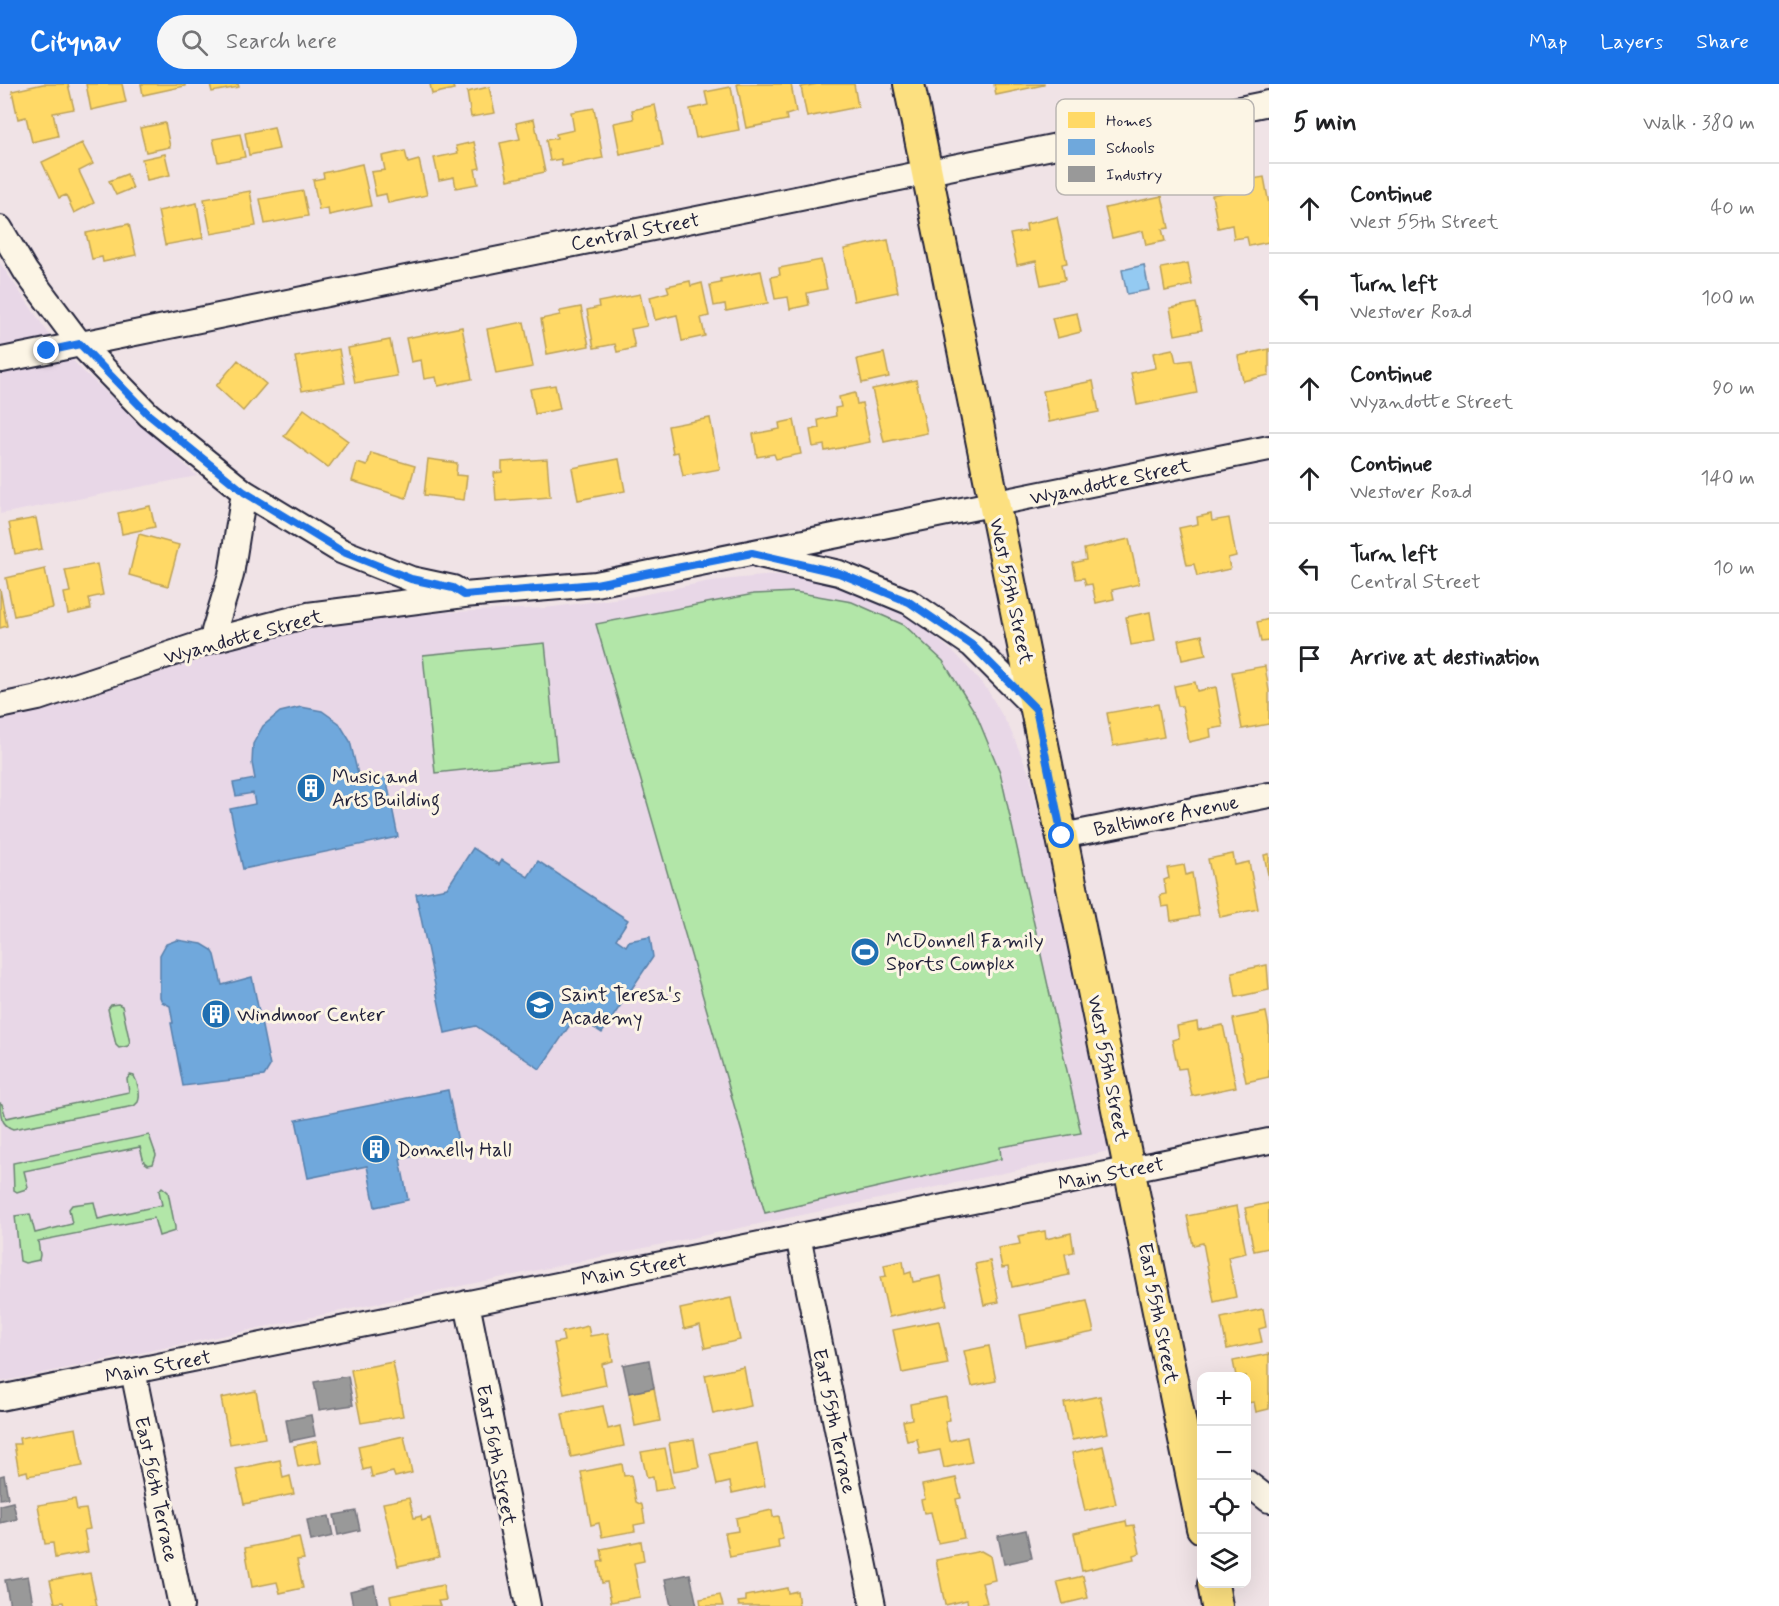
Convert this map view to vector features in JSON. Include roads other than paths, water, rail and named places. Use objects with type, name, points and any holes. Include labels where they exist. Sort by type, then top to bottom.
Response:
[{"type":"main road","name":"West 55th Street","points":[[909,84],[1130,1169]]},
{"type":"main road","name":"East 55th Street","points":[[1130,1169],[1193,1445],[1197,1482]]},
{"type":"main road","points":[[1214,1588],[1217,1606]]},
{"type":"street","name":"Central Street","points":[[1254,106],[1269,103]]},
{"type":"street","name":"Central Street","points":[[2,360],[1056,146]]},
{"type":"street","points":[[0,228],[26,272],[80,344],[149,415],[244,492],[341,551],[411,579],[453,588],[464,595]]},
{"type":"street","name":"Wyandotte Street","points":[[0,705],[38,698],[216,639],[308,615],[464,595],[596,584],[1269,448]]},
{"type":"street","points":[[216,639],[214,631],[231,575],[244,492]]},
{"type":"street","points":[[752,553],[839,573],[909,602],[972,645],[1036,709]]},
{"type":"street","name":"Baltimore Avenue","points":[[1062,836],[1269,795]]},
{"type":"street","name":"Main Street","points":[[0,1398],[1269,1141]]},
{"type":"street","name":"East 55th Terrace","points":[[798,1236],[873,1606]]},
{"type":"street","name":"East 56th Street","points":[[467,1303],[528,1606]]},
{"type":"street","name":"East 56th Terrace","points":[[133,1371],[181,1606]]},
{"type":"street","points":[[1251,1486],[1269,1500]]},
{"type":"water","points":[[1144,265],[1149,290],[1127,294],[1122,270]]},
{"type":"place","name":"Music and Arts Building","points":[[311,788]]},
{"type":"place","name":"McDonnell Family Sports Complex","points":[[865,952]]},
{"type":"place","name":"Saint Teresa's Academy","points":[[540,1005]]},
{"type":"place","name":"Windmoor Center","points":[[216,1014]]},
{"type":"place","name":"Donnelly Hall","points":[[376,1149]]}]
